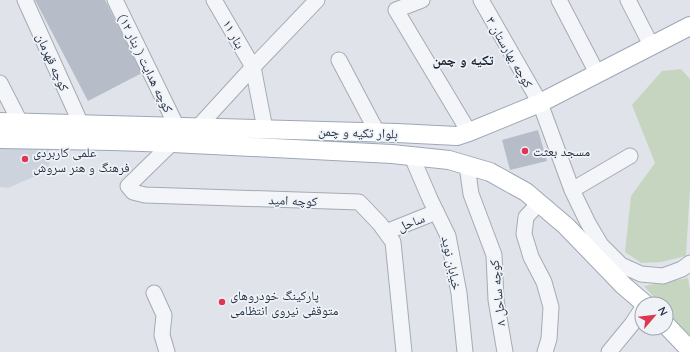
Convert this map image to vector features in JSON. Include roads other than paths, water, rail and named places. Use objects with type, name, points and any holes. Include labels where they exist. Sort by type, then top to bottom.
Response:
[{"type":"main road","name":"بلوار تکیه و چمن","points":[[0,122],[20,131],[175,135],[198,127],[463,134],[540,103],[690,26]]},
{"type":"main road","name":"بلوار تکیه و چمن","points":[[0,139],[20,131],[81,124],[175,135],[449,160],[490,172],[526,192],[566,226],[624,286],[636,296]]},
{"type":"main road","points":[[416,157],[423,153],[425,146],[424,140],[420,134]]},
{"type":"main road","points":[[449,160],[447,152],[448,145],[463,134]]},
{"type":"main road","points":[[674,334],[690,350]]},
{"type":"street","name":"کوچه قهرمان","points":[[24,0],[81,124]]},
{"type":"street","name":"کوچه هدایت ( بنار ۱۲)","points":[[115,0],[175,135]]},
{"type":"street","name":"بنار ۱۱","points":[[214,0],[253,68],[265,129]]},
{"type":"street","points":[[198,127],[253,68],[303,6],[317,0]]},
{"type":"street","points":[[422,0],[396,10],[463,134]]},
{"type":"street","name":"کوچه بهارستان ۳","points":[[481,0],[540,103],[572,190],[588,223],[601,245],[621,265],[641,274],[663,276],[682,269],[690,263]]},
{"type":"street","points":[[559,0],[597,73]]},
{"type":"street","points":[[628,0],[651,45]]},
{"type":"street","points":[[339,60],[377,132]]},
{"type":"street","points":[[0,83],[20,131]]},
{"type":"street","name":"کوچه امید","points":[[175,135],[128,186],[133,192],[145,195],[359,202],[380,224],[393,242],[404,352]]},
{"type":"street","points":[[572,190],[630,156]]},
{"type":"street","name":"خیابان نوید","points":[[416,157],[436,212],[448,236],[459,293],[465,352]]},
{"type":"street","name":"کوچه ساحل ۸","points":[[467,166],[471,194],[494,255],[496,300],[505,352]]},
{"type":"street","points":[[539,203],[526,217],[524,234],[531,258],[544,282],[551,307],[549,339],[545,352]]},
{"type":"street","name":"ساحل","points":[[386,232],[436,212]]},
{"type":"street","points":[[154,292],[164,315],[162,335],[167,352]]},
{"type":"street","points":[[609,352],[634,321]]},
{"type":"place","name":"مسجد بعثت","points":[[525,151]]},
{"type":"place","name":"علمی کاربردی فرهنگ و هنر سروش","points":[[25,159]]},
{"type":"place","name":"پارکینگ خودروهای متوقفی نیروی انتظامی","points":[[222,302]]},
{"type":"district","name":"تکیه و چمن","points":[[463,60]]}]
